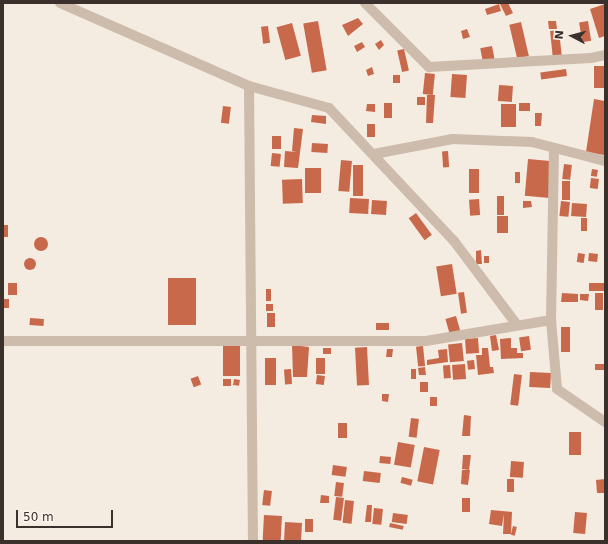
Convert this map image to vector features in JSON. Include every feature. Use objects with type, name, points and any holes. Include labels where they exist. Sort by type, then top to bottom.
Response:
[{"type":"street","points":[[60,3],[249,86],[329,108],[374,154],[454,242],[517,325]]},
{"type":"street","points":[[365,3],[429,67],[591,58],[605,55]]},
{"type":"street","points":[[249,86],[252,339],[252,541]]},
{"type":"street","points":[[374,154],[453,139],[532,142],[605,161]]},
{"type":"street","points":[[554,148],[551,320],[557,389],[605,422]]},
{"type":"street","points":[[3,341],[252,339],[426,341],[551,320]]},
{"type":"building","points":[[508,3],[513,13],[506,16],[500,4]]},
{"type":"building","points":[[499,4],[501,11],[487,15],[485,9]]},
{"type":"building","points":[[605,4],[605,36],[599,38],[590,9]]},
{"type":"building","points":[[358,18],[363,24],[348,36],[342,25]]},
{"type":"building","points":[[318,21],[327,70],[312,73],[303,24]]},
{"type":"building","points":[[548,21],[556,21],[557,29],[549,29]]},
{"type":"building","points":[[588,21],[591,41],[582,42],[579,22]]},
{"type":"building","points":[[521,22],[529,56],[517,59],[509,25]]},
{"type":"building","points":[[292,23],[301,56],[285,60],[277,27]]},
{"type":"building","points":[[268,26],[270,43],[263,44],[261,27]]},
{"type":"building","points":[[467,29],[470,37],[463,39],[461,31]]},
{"type":"building","points":[[559,30],[562,58],[553,59],[550,31]]},
{"type":"building","points":[[381,40],[384,45],[379,50],[375,44]]},
{"type":"building","points":[[362,42],[365,47],[357,52],[354,46]]},
{"type":"building","points":[[492,46],[495,61],[483,63],[480,48]]},
{"type":"building","points":[[404,49],[409,70],[402,72],[397,51]]},
{"type":"building","points":[[594,66],[605,66],[605,88],[594,88]]},
{"type":"building","points":[[372,67],[374,74],[368,76],[366,70]]},
{"type":"building","points":[[566,69],[567,76],[541,80],[540,73]]},
{"type":"building","points":[[425,73],[435,74],[433,95],[423,94]]},
{"type":"building","points":[[452,74],[467,75],[465,98],[450,97]]},
{"type":"building","points":[[393,75],[400,75],[400,83],[393,83]]},
{"type":"building","points":[[499,85],[513,86],[512,102],[498,101]]},
{"type":"building","points":[[427,95],[435,95],[433,123],[426,123]]},
{"type":"building","points":[[417,97],[425,97],[425,105],[417,105]]},
{"type":"building","points":[[594,99],[605,101],[604,155],[586,152]]},
{"type":"building","points":[[384,103],[392,103],[392,118],[384,118]]},
{"type":"building","points":[[519,103],[530,103],[530,111],[519,111]]},
{"type":"building","points":[[367,104],[375,104],[375,112],[366,111]]},
{"type":"building","points":[[501,104],[516,104],[516,127],[501,127]]},
{"type":"building","points":[[223,106],[231,107],[229,124],[221,123]]},
{"type":"building","points":[[535,113],[542,113],[541,126],[535,126]]},
{"type":"building","points":[[312,115],[326,116],[326,124],[311,122]]},
{"type":"building","points":[[367,124],[375,124],[375,137],[367,137]]},
{"type":"building","points":[[294,128],[303,129],[298,168],[284,167],[285,151],[297,152],[292,151]]},
{"type":"building","points":[[272,136],[281,136],[281,149],[272,149]]},
{"type":"building","points":[[312,143],[328,144],[327,153],[311,152]]},
{"type":"building","points":[[442,151],[448,151],[449,167],[443,167]]},
{"type":"building","points":[[272,153],[281,154],[280,167],[271,166]]},
{"type":"building","points":[[528,159],[553,161],[550,198],[525,196]]},
{"type":"building","points":[[341,160],[352,161],[349,192],[338,191]]},
{"type":"building","points":[[564,164],[572,165],[570,180],[562,179]]},
{"type":"building","points":[[353,165],[363,165],[363,196],[353,196]]},
{"type":"building","points":[[305,168],[321,168],[321,193],[305,193]]},
{"type":"building","points":[[469,169],[479,169],[479,193],[469,193]]},
{"type":"building","points":[[592,169],[598,170],[597,177],[591,176]]},
{"type":"building","points":[[515,172],[520,172],[520,183],[515,183]]},
{"type":"building","points":[[591,178],[599,179],[598,189],[590,188]]},
{"type":"building","points":[[302,179],[303,203],[283,204],[282,180]]},
{"type":"building","points":[[562,181],[570,181],[570,200],[562,200]]},
{"type":"building","points":[[497,196],[504,196],[504,215],[497,215]]},
{"type":"building","points":[[350,198],[369,199],[368,214],[349,213]]},
{"type":"building","points":[[479,199],[480,215],[470,216],[469,200]]},
{"type":"building","points":[[372,200],[387,201],[386,215],[371,214]]},
{"type":"building","points":[[523,201],[531,201],[532,207],[523,208]]},
{"type":"building","points":[[561,201],[570,202],[568,217],[559,216]]},
{"type":"building","points":[[572,203],[587,204],[586,217],[571,216]]},
{"type":"building","points":[[416,213],[432,235],[425,240],[409,218]]},
{"type":"building","points":[[497,216],[508,216],[508,233],[497,233]]},
{"type":"building","points":[[581,218],[587,218],[587,231],[581,231]]},
{"type":"building","points":[[3,225],[8,225],[8,237],[3,237]]},
{"type":"building","points":[[38,237],[44,237],[48,241],[48,247],[44,251],[38,251],[34,247],[34,241]]},
{"type":"building","points":[[481,250],[482,264],[476,264],[476,251]]},
{"type":"building","points":[[578,253],[585,254],[584,263],[577,262]]},
{"type":"building","points":[[589,253],[598,254],[597,262],[588,261]]},
{"type":"building","points":[[484,256],[489,256],[489,263],[484,263]]},
{"type":"building","points":[[30,258],[34,260],[36,264],[34,268],[30,270],[26,268],[24,264],[26,260]]},
{"type":"building","points":[[452,264],[457,294],[441,296],[436,267]]},
{"type":"building","points":[[168,278],[196,278],[196,325],[168,325]]},
{"type":"building","points":[[8,283],[17,283],[17,295],[8,295]]},
{"type":"building","points":[[589,283],[605,283],[605,291],[589,291]]},
{"type":"building","points":[[266,289],[271,289],[271,301],[266,301]]},
{"type":"building","points":[[464,292],[467,313],[461,314],[458,293]]},
{"type":"building","points":[[562,293],[578,294],[578,302],[561,302]]},
{"type":"building","points":[[595,293],[603,293],[603,310],[595,310]]},
{"type":"building","points":[[580,294],[589,294],[588,301],[580,300]]},
{"type":"building","points":[[3,299],[9,299],[9,308],[3,308]]},
{"type":"building","points":[[266,304],[273,304],[273,311],[266,311]]},
{"type":"building","points":[[267,313],[275,313],[275,327],[267,327]]},
{"type":"building","points":[[456,316],[460,330],[450,333],[445,319]]},
{"type":"building","points":[[30,318],[44,319],[43,326],[30,325]]},
{"type":"building","points":[[376,323],[389,323],[389,330],[376,330]]},
{"type":"building","points":[[561,327],[570,327],[570,352],[561,352]]},
{"type":"building","points":[[496,335],[499,350],[492,351],[490,336]]},
{"type":"building","points":[[529,336],[531,350],[521,351],[519,337]]},
{"type":"building","points":[[478,338],[479,353],[466,354],[465,339]]},
{"type":"building","points":[[511,338],[511,348],[517,348],[517,353],[523,353],[523,358],[501,359],[500,339]]},
{"type":"building","points":[[462,343],[464,361],[450,362],[448,344]]},
{"type":"building","points":[[292,345],[309,347],[307,377],[293,377]]},
{"type":"building","points":[[223,346],[240,346],[240,376],[223,376]]},
{"type":"building","points":[[423,346],[425,366],[418,367],[416,347]]},
{"type":"building","points":[[367,347],[369,385],[357,386],[355,348]]},
{"type":"building","points":[[323,348],[331,348],[331,354],[323,354]]},
{"type":"building","points":[[482,348],[488,348],[490,367],[493,367],[494,373],[478,375],[476,355],[482,355]]},
{"type":"building","points":[[387,349],[393,349],[392,357],[386,357]]},
{"type":"building","points":[[447,349],[448,362],[427,365],[427,360],[439,358],[438,350]]},
{"type":"building","points":[[265,358],[276,358],[276,385],[265,385]]},
{"type":"building","points":[[316,358],[325,358],[325,374],[316,374]]},
{"type":"building","points":[[474,360],[475,369],[468,370],[467,361]]},
{"type":"building","points":[[465,364],[466,379],[453,380],[452,365]]},
{"type":"building","points":[[595,364],[605,364],[605,370],[595,370]]},
{"type":"building","points":[[443,365],[450,365],[451,378],[444,378]]},
{"type":"building","points":[[425,367],[426,375],[419,375],[418,368]]},
{"type":"building","points":[[284,369],[291,369],[292,384],[285,384]]},
{"type":"building","points":[[411,369],[416,369],[416,379],[411,379]]},
{"type":"building","points":[[530,372],[551,373],[550,388],[529,387]]},
{"type":"building","points":[[514,374],[522,375],[518,406],[510,405]]},
{"type":"building","points":[[317,375],[325,376],[324,385],[316,384]]},
{"type":"building","points":[[198,376],[201,384],[194,387],[191,379]]},
{"type":"building","points":[[223,379],[231,379],[231,386],[223,386]]},
{"type":"building","points":[[234,379],[240,380],[239,386],[233,385]]},
{"type":"building","points":[[420,382],[428,382],[428,392],[420,392]]},
{"type":"building","points":[[382,394],[389,394],[388,402],[382,401]]},
{"type":"building","points":[[430,397],[437,397],[437,406],[430,406]]},
{"type":"building","points":[[464,415],[471,416],[470,436],[462,436]]},
{"type":"building","points":[[411,418],[419,419],[417,438],[409,437]]},
{"type":"building","points":[[338,423],[347,423],[347,438],[338,438]]},
{"type":"building","points":[[569,432],[581,432],[581,455],[569,455]]},
{"type":"building","points":[[398,442],[415,445],[411,468],[394,465]]},
{"type":"building","points":[[424,447],[440,450],[433,484],[417,481]]},
{"type":"building","points":[[463,455],[471,455],[469,470],[462,469]]},
{"type":"building","points":[[380,456],[391,457],[390,464],[379,463]]},
{"type":"building","points":[[511,461],[524,462],[523,478],[510,477]]},
{"type":"building","points":[[333,465],[347,467],[345,477],[332,475]]},
{"type":"building","points":[[462,470],[470,470],[468,485],[461,484]]},
{"type":"building","points":[[364,471],[381,473],[380,483],[363,481]]},
{"type":"building","points":[[402,477],[413,480],[411,486],[400,483]]},
{"type":"building","points":[[507,479],[514,479],[514,492],[507,492]]},
{"type":"building","points":[[605,479],[605,493],[597,493],[596,480]]},
{"type":"building","points":[[336,482],[344,483],[342,497],[334,496]]},
{"type":"building","points":[[264,490],[272,491],[270,506],[262,505]]},
{"type":"building","points":[[321,495],[329,496],[329,503],[320,503]]},
{"type":"building","points":[[336,497],[344,498],[341,521],[333,520]]},
{"type":"building","points":[[462,498],[470,498],[470,512],[462,512]]},
{"type":"building","points":[[345,500],[354,501],[352,524],[343,523]]},
{"type":"building","points":[[367,505],[372,505],[371,522],[365,522]]},
{"type":"building","points":[[374,508],[383,509],[381,525],[372,524]]},
{"type":"building","points":[[491,510],[512,512],[511,534],[503,534],[504,514],[502,526],[489,524]]},
{"type":"building","points":[[575,512],[587,513],[585,534],[573,533]]},
{"type":"building","points":[[393,513],[408,515],[407,524],[392,522]]},
{"type":"building","points":[[264,515],[282,516],[281,541],[263,541]]},
{"type":"building","points":[[305,519],[313,519],[313,532],[305,532]]},
{"type":"building","points":[[285,522],[302,523],[301,541],[284,541]]},
{"type":"building","points":[[390,523],[404,526],[403,530],[389,527]]},
{"type":"building","points":[[513,526],[517,527],[515,536],[511,535]]}]
